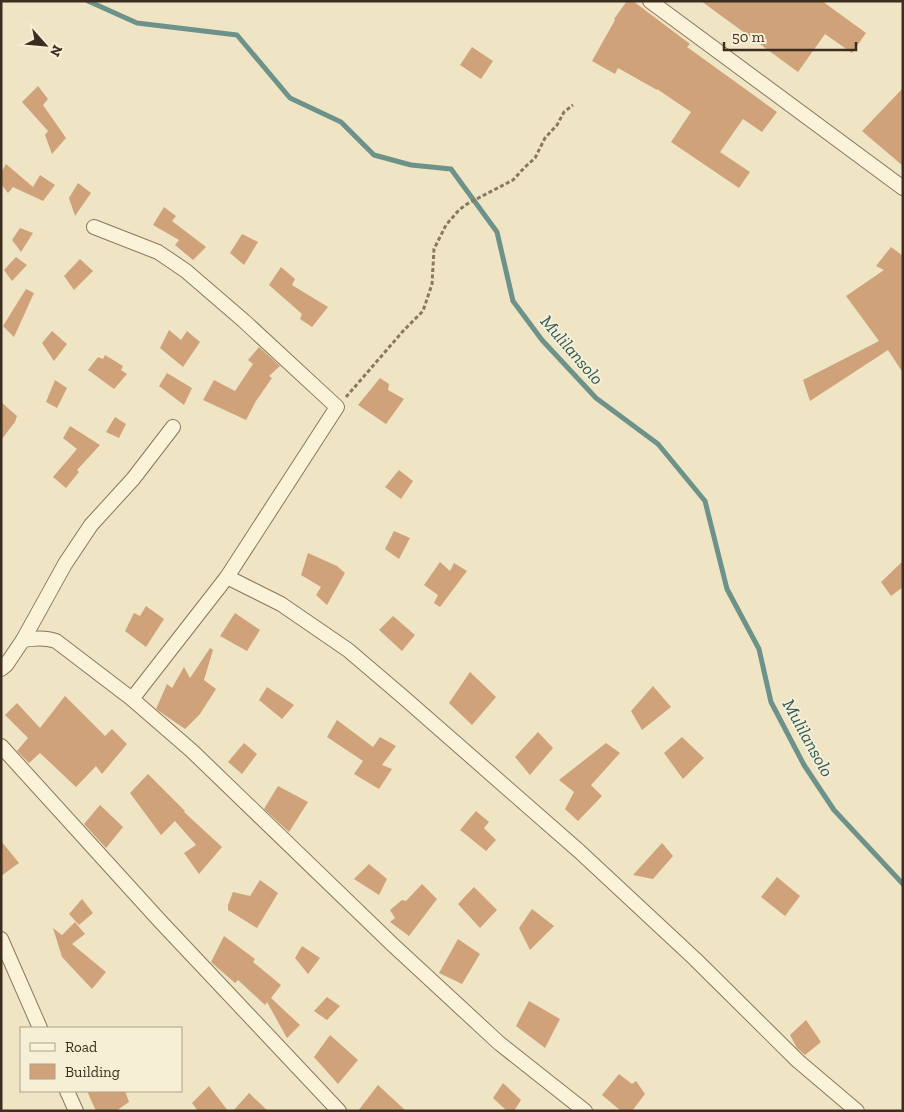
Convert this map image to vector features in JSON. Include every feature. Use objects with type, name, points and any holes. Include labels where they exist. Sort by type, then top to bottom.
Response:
[{"type":"street","points":[[650,1],[903,188]]},
{"type":"street","points":[[94,227],[158,252],[186,271],[338,407],[226,577],[132,699]]},
{"type":"street","points":[[1,669],[6,665],[22,640],[65,564],[91,525],[134,479],[173,427]]},
{"type":"street","points":[[226,577],[281,604],[348,650],[580,851],[695,959],[798,1061],[857,1111]]},
{"type":"street","points":[[22,640],[43,638],[56,641],[132,699],[192,751],[393,945],[499,1043],[585,1111]]},
{"type":"street","points":[[1,746],[160,921],[339,1111]]},
{"type":"street","points":[[1,939],[40,1027]]},
{"type":"street","points":[[67,1092],[76,1111]]},
{"type":"path","points":[[338,407],[404,330],[423,311],[432,284],[434,249],[446,225],[467,204],[513,180],[535,158],[545,138],[557,125],[564,112],[573,105]]},
{"type":"building","points":[[627,1],[633,1],[690,44],[687,47],[777,112],[762,132],[743,119],[720,152],[750,172],[739,188],[671,142],[691,112],[657,89],[618,68],[615,74],[592,61],[614,19]]},
{"type":"building","points":[[701,1],[822,1],[866,33],[852,53],[825,34],[798,72]]},
{"type":"building","points":[[472,47],[493,61],[481,79],[460,65]]},
{"type":"building","points":[[38,86],[48,99],[43,105],[66,138],[52,154],[45,135],[48,131],[22,102]]},
{"type":"building","points":[[903,88],[903,166],[862,131]]},
{"type":"building","points":[[6,164],[33,187],[40,175],[55,185],[43,201],[13,187],[8,193],[1,184],[1,173]]},
{"type":"building","points":[[78,183],[91,193],[75,216],[69,198]]},
{"type":"building","points":[[164,207],[176,216],[172,221],[206,247],[193,260],[175,245],[179,240],[153,225]]},
{"type":"building","points":[[20,228],[33,233],[21,252],[12,240]]},
{"type":"building","points":[[242,234],[258,242],[244,265],[230,253]]},
{"type":"building","points":[[891,247],[903,256],[903,373],[888,350],[810,401],[803,380],[879,341],[846,296],[884,270],[876,266]]},
{"type":"building","points":[[16,257],[27,265],[12,281],[4,270]]},
{"type":"building","points":[[80,259],[93,271],[74,290],[64,276]]},
{"type":"building","points":[[281,267],[295,279],[292,285],[328,307],[312,327],[300,319],[302,314],[269,285]]},
{"type":"building","points":[[26,289],[34,293],[14,337],[3,326]]},
{"type":"building","points":[[169,330],[181,340],[187,331],[200,342],[183,367],[160,348]]},
{"type":"building","points":[[52,331],[67,344],[54,361],[42,343]]},
{"type":"building","points":[[259,347],[280,366],[269,376],[272,378],[246,420],[203,400],[214,380],[235,391],[253,364],[248,360]]},
{"type":"building","points":[[105,355],[123,366],[121,370],[127,374],[114,389],[88,370],[98,357],[103,359]]},
{"type":"building","points":[[167,373],[192,388],[184,405],[159,386]]},
{"type":"building","points":[[380,378],[389,384],[388,390],[404,399],[386,424],[358,405]]},
{"type":"building","points":[[55,380],[67,388],[57,408],[46,402]]},
{"type":"building","points":[[1,402],[17,416],[15,422],[1,440]]},
{"type":"building","points":[[115,417],[126,424],[119,438],[106,432]]},
{"type":"building","points":[[70,426],[100,445],[77,470],[79,472],[66,488],[53,477],[77,449],[63,438]]},
{"type":"building","points":[[399,470],[413,481],[401,499],[385,487]]},
{"type":"building","points":[[394,531],[410,538],[399,559],[385,549]]},
{"type":"building","points":[[308,553],[337,566],[345,573],[327,605],[316,595],[321,587],[301,575]]},
{"type":"building","points":[[903,561],[903,587],[891,596],[881,582]]},
{"type":"building","points":[[440,562],[450,571],[454,563],[467,571],[440,607],[434,603],[438,595],[424,585]]},
{"type":"building","points":[[146,606],[164,619],[146,647],[125,631],[134,613],[140,616]]},
{"type":"building","points":[[235,613],[260,630],[247,651],[220,636]]},
{"type":"building","points":[[393,616],[415,635],[402,651],[379,630]]},
{"type":"building","points":[[210,648],[213,650],[204,680],[216,689],[200,714],[185,729],[156,709],[167,684],[172,688],[184,667],[190,678]]},
{"type":"building","points":[[470,672],[496,697],[472,725],[449,703]]},
{"type":"building","points":[[653,686],[671,707],[642,730],[631,711]]},
{"type":"building","points":[[267,687],[294,705],[282,719],[259,700]]},
{"type":"building","points":[[65,696],[105,736],[112,729],[127,744],[102,774],[96,766],[76,787],[40,753],[29,763],[17,751],[28,738],[5,715],[17,703],[40,728]]},
{"type":"building","points":[[337,720],[373,747],[380,737],[396,746],[382,765],[392,769],[379,789],[354,774],[363,761],[327,737]]},
{"type":"building","points":[[538,732],[553,748],[530,775],[515,757]]},
{"type":"building","points":[[682,737],[704,758],[683,779],[664,753]]},
{"type":"building","points":[[244,743],[257,754],[242,774],[228,762]]},
{"type":"building","points":[[606,743],[620,753],[591,785],[602,796],[578,821],[565,809],[574,792],[559,780]]},
{"type":"building","points":[[148,774],[184,812],[222,847],[199,874],[184,853],[196,845],[175,821],[161,835],[130,793]]},
{"type":"building","points":[[278,786],[308,802],[289,832],[264,809]]},
{"type":"building","points":[[100,805],[123,827],[106,848],[84,824]]},
{"type":"building","points":[[476,811],[489,822],[484,828],[496,840],[486,851],[460,830]]},
{"type":"building","points":[[1,841],[19,863],[1,876]]},
{"type":"building","points":[[662,843],[673,856],[653,879],[633,875]]},
{"type":"building","points":[[369,864],[387,879],[379,895],[354,879]]},
{"type":"building","points":[[777,877],[800,896],[785,916],[761,897]]},
{"type":"building","points":[[260,880],[278,893],[257,928],[228,910],[228,905],[233,892],[250,896]]},
{"type":"building","points":[[422,884],[437,899],[409,936],[390,922],[395,918],[390,910],[402,900],[406,901]]},
{"type":"building","points":[[474,887],[497,910],[480,928],[458,904]]},
{"type":"building","points":[[82,899],[93,913],[79,925],[69,914]]},
{"type":"building","points":[[532,909],[554,926],[530,950],[519,928]]},
{"type":"building","points":[[75,922],[85,934],[72,944],[106,972],[92,989],[62,957],[53,928],[62,935]]},
{"type":"building","points":[[224,936],[255,959],[253,962],[281,985],[271,998],[300,1025],[287,1038],[267,1002],[265,1005],[238,980],[235,983],[211,962]]},
{"type":"building","points":[[458,939],[480,954],[462,984],[439,973]]},
{"type":"building","points":[[302,946],[320,958],[308,974],[295,958]]},
{"type":"building","points":[[327,997],[340,1006],[327,1020],[314,1011]]},
{"type":"building","points":[[529,1001],[560,1019],[545,1048],[516,1026]]},
{"type":"building","points":[[806,1020],[821,1042],[805,1055],[797,1048],[790,1035]]},
{"type":"building","points":[[330,1035],[358,1060],[338,1084],[314,1057]]},
{"type":"building","points":[[619,1074],[632,1084],[636,1081],[645,1094],[632,1111],[621,1111],[602,1095]]},
{"type":"building","points":[[503,1083],[521,1100],[514,1111],[507,1111],[493,1098]]},
{"type":"building","points":[[378,1085],[406,1111],[358,1111]]},
{"type":"building","points":[[209,1086],[228,1111],[198,1111],[192,1103]]},
{"type":"building","points":[[87,1092],[125,1092],[129,1102],[116,1111],[96,1111]]},
{"type":"building","points":[[249,1093],[268,1111],[233,1111]]},
{"type":"waterway","name":"Mulilansolo","points":[[88,1],[137,23],[237,35],[290,98],[341,122],[374,155],[411,165],[451,169],[497,232],[513,301],[542,340],[596,398],[658,444],[705,501],[727,589],[759,649],[771,702],[804,765],[834,810],[903,884]]}]
